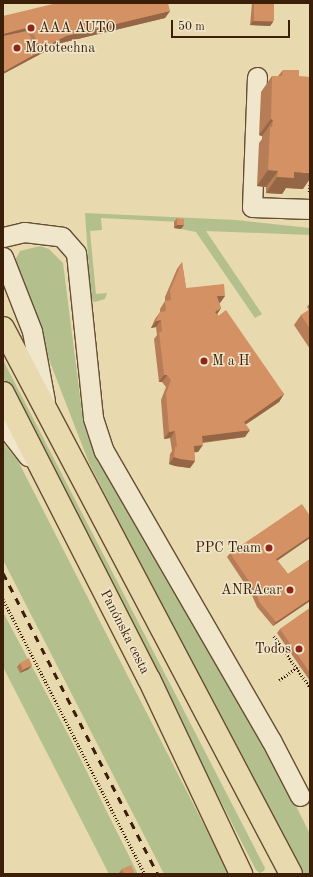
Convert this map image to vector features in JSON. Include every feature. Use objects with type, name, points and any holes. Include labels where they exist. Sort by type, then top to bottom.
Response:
[{"type":"main road","points":[[3,328],[48,416],[291,874]]},
{"type":"main road","name":"Panónska cesta","points":[[3,393],[149,679],[241,874]]},
{"type":"street","points":[[257,77],[252,207],[310,209]]},
{"type":"street","points":[[3,237],[24,232],[62,238],[76,252],[93,418],[104,451],[271,740],[300,796]]},
{"type":"street","points":[[3,257],[32,331],[48,416]]},
{"type":"street","points":[[3,424],[46,478]]},
{"type":"path","points":[[3,599],[144,874]]},
{"type":"path","points":[[274,636],[310,687]]},
{"type":"path","points":[[279,680],[300,666]]},
{"type":"green space","points":[[85,213],[236,220],[310,228],[310,235],[206,231],[262,314],[255,318],[196,232],[181,229],[181,222],[101,218],[102,230],[90,231],[96,294],[107,293],[105,299],[95,302],[91,301]]},
{"type":"green space","points":[[40,246],[49,249],[63,263],[83,420],[91,445],[293,800],[310,834],[310,874],[299,874],[89,463],[14,269],[15,260],[20,251]]},
{"type":"green space","points":[[3,360],[265,868],[264,871],[260,873],[256,870],[9,389],[3,377]]},
{"type":"green space","points":[[3,443],[18,461],[229,874],[164,874],[3,560]]},
{"type":"green space","points":[[3,612],[70,738],[138,874],[109,874],[3,667]]},
{"type":"building","points":[[57,3],[168,3],[170,11],[66,36],[41,49],[30,27],[3,34],[3,16]]},
{"type":"building","points":[[254,3],[274,3],[274,21],[254,21]]},
{"type":"building","name":"Mototechna","points":[[27,31],[39,52],[3,72],[3,36]]},
{"type":"building","points":[[283,70],[299,70],[299,76],[310,77],[310,173],[294,172],[294,178],[277,177],[278,171],[268,170],[270,127],[272,127],[273,120],[271,119],[272,76],[282,76]]},
{"type":"building","points":[[177,218],[184,219],[184,225],[177,225]]},
{"type":"building","name":"M a H","points":[[182,262],[186,288],[224,284],[225,296],[217,296],[221,308],[215,312],[218,316],[226,310],[284,394],[244,422],[250,430],[202,436],[203,445],[194,446],[195,461],[174,457],[175,447],[177,447],[175,431],[169,432],[166,393],[171,380],[167,375],[164,375],[159,332],[162,332],[161,320],[156,321],[160,312],[166,311],[165,301],[171,300],[170,290]]},
{"type":"building","points":[[310,309],[310,329],[301,315]]},
{"type":"building","name":"PPC Team","points":[[302,504],[310,516],[310,536],[276,559],[288,574],[310,559],[310,599],[276,622],[260,603],[254,589],[230,553]]},
{"type":"building","name":"Todos","points":[[310,608],[310,673],[280,629]]},
{"type":"building","points":[[29,658],[32,665],[23,670],[20,663]]},
{"type":"building","points":[[131,865],[135,874],[124,874],[122,869]]},
{"type":"railway","points":[[3,573],[158,874]]},
{"type":"place","name":"AAA AUTO","points":[[31,28]]},
{"type":"place","name":"Mototechna","points":[[17,48]]},
{"type":"place","name":"M a H","points":[[204,361]]},
{"type":"place","name":"PPC Team","points":[[269,548]]},
{"type":"place","name":"ANRAcar","points":[[290,590]]},
{"type":"place","name":"Todos","points":[[299,649]]}]
